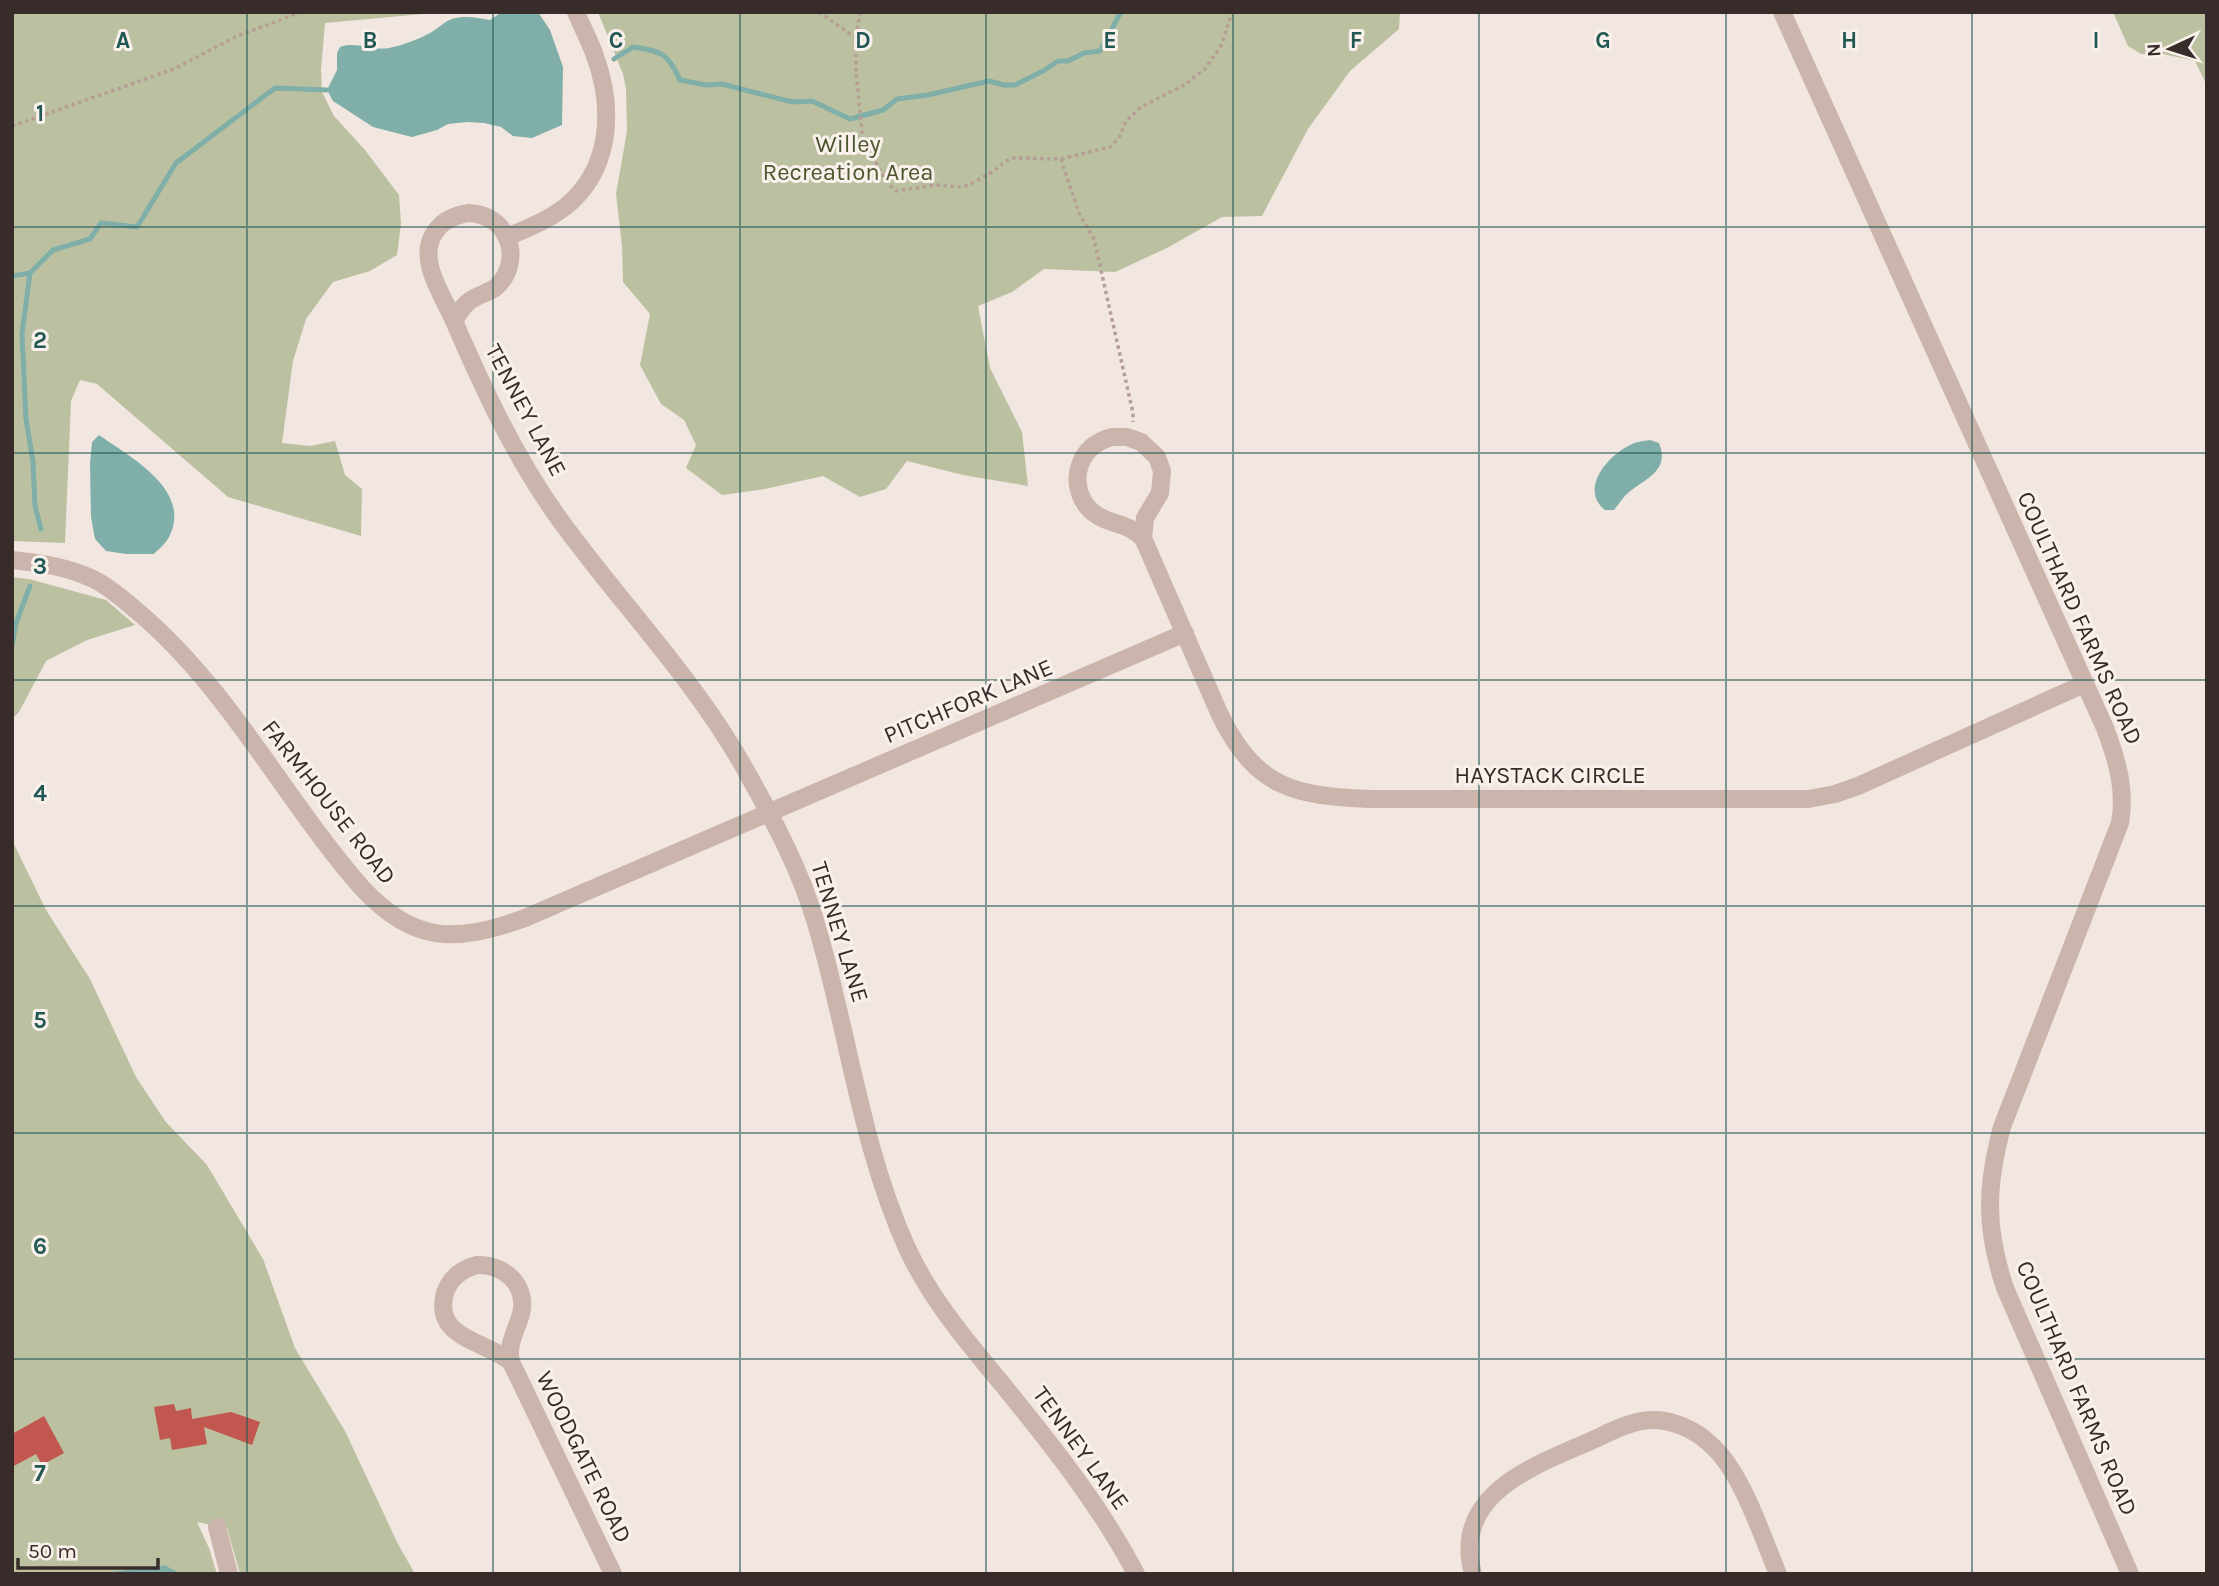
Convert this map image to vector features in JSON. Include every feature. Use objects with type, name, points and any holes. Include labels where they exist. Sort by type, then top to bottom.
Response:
[{"type":"street","points":[[454,321],[463,306],[494,288],[506,275],[511,258],[507,237],[531,227],[572,201],[589,179],[601,155],[607,123],[603,85],[595,55],[576,12]]},
{"type":"street","name":"COULTHARD FARMS ROAD","points":[[1782,12],[2116,758],[2122,793],[2120,823],[2002,1126],[1992,1169],[1989,1209],[2004,1288],[2130,1574]]},
{"type":"street","name":"TENNEY LANE","points":[[507,237],[486,216],[469,213],[444,222],[433,235],[428,251],[428,260],[502,427],[534,482],[577,543],[651,634],[725,734],[769,814],[803,886],[839,1011],[869,1138],[885,1193],[909,1251],[948,1318],[1069,1469],[1114,1534],[1136,1574]]},
{"type":"street","points":[[1112,437],[1141,442],[1152,452],[1162,471],[1160,494],[1145,518],[1143,538],[1126,526],[1093,513],[1083,501],[1078,487],[1080,465],[1092,447],[1112,437]]},
{"type":"street","name":"HAYSTACK CIRCLE","points":[[1143,538],[1235,744],[1255,768],[1295,791],[1350,798],[1792,800],[1820,797],[1878,778],[2084,684]]},
{"type":"street","name":"FARMHOUSE ROAD","points":[[12,561],[58,566],[96,580],[153,624],[203,678],[354,880],[387,912],[414,927],[457,936],[488,931],[525,918],[769,814]]},
{"type":"street","name":"PITCHFORK LANE","points":[[769,814],[1185,633]]},
{"type":"street","name":"WOODGATE ROAD","points":[[511,1362],[501,1354],[462,1337],[450,1326],[444,1304],[447,1288],[456,1275],[469,1267],[485,1265],[500,1268],[513,1278],[517,1285],[522,1308],[510,1342],[511,1362],[613,1574]]},
{"type":"street","points":[[1473,1574],[1470,1552],[1473,1527],[1478,1515],[1497,1490],[1514,1477],[1622,1427],[1654,1420],[1680,1425],[1690,1430],[1708,1441],[1722,1456],[1734,1474],[1778,1574]]},
{"type":"street","points":[[218,1527],[229,1574]]},
{"type":"path","points":[[12,126],[174,69],[235,37],[301,12]]},
{"type":"path","points":[[819,12],[856,38]]},
{"type":"path","points":[[860,12],[856,38],[856,73],[861,132],[870,156],[888,184],[896,191],[936,185],[969,185],[1013,158],[1061,159],[1110,148],[1119,138],[1126,121],[1141,107],[1184,85],[1205,69],[1222,44],[1232,12]]},
{"type":"path","points":[[1061,159],[1079,213],[1094,239],[1133,413],[1130,438]]},
{"type":"green space","points":[[12,12],[444,12],[325,23],[322,92],[334,116],[365,150],[399,195],[401,224],[397,255],[370,271],[333,282],[306,319],[293,361],[282,443],[310,446],[335,441],[345,475],[362,489],[361,536],[228,497],[97,384],[80,380],[71,401],[65,543],[12,541]]},
{"type":"green space","name":"Willey Recreation Area","points":[[598,12],[1400,12],[1399,29],[1350,71],[1308,129],[1262,216],[1222,217],[1167,248],[1115,272],[1044,269],[1012,292],[978,306],[990,368],[1022,432],[1028,486],[963,475],[907,461],[886,489],[860,497],[823,476],[722,495],[686,468],[696,445],[684,420],[661,404],[640,365],[650,314],[623,282],[616,194],[627,131],[626,89],[623,74]]},
{"type":"green space","points":[[2113,12],[2207,12],[2207,86],[2195,61],[2163,54],[2141,54],[2128,46]]},
{"type":"green space","points":[[12,577],[106,600],[135,625],[87,640],[46,661],[19,712],[12,719]]},
{"type":"green space","points":[[12,840],[46,910],[90,979],[136,1077],[165,1121],[207,1165],[263,1259],[295,1348],[345,1431],[415,1574],[240,1574],[227,1528],[197,1522],[217,1574],[182,1574],[165,1565],[94,1574],[12,1574]]},
{"type":"water","points":[[502,12],[538,12],[550,30],[563,67],[562,125],[532,138],[513,136],[501,127],[467,122],[448,124],[412,137],[373,127],[333,101],[327,90],[337,70],[337,53],[340,47],[352,45],[389,48],[420,38],[452,19],[467,17],[490,20]]},
{"type":"water","points":[[99,435],[155,477],[173,504],[174,520],[169,537],[154,554],[106,551],[95,539],[91,517],[90,464],[92,442]]},
{"type":"water","points":[[1650,440],[1659,443],[1662,452],[1659,467],[1627,494],[1614,510],[1605,510],[1595,493],[1595,484],[1604,466],[1620,451]]},
{"type":"water","points":[[165,1565],[182,1574],[94,1574]]},
{"type":"building","points":[[174,1404],[176,1411],[191,1408],[192,1419],[231,1412],[260,1422],[252,1445],[204,1427],[207,1444],[172,1450],[170,1438],[160,1440],[154,1407]]},
{"type":"building","points":[[44,1416],[64,1453],[42,1465],[36,1454],[12,1467],[12,1434]]},
{"type":"waterway","points":[[614,59],[633,47],[650,50],[667,59],[680,80],[706,85],[722,84],[792,102],[812,101],[850,119],[883,110],[897,99],[989,81],[1015,85],[1058,61],[1068,61],[1084,53],[1100,51],[1121,12]]},
{"type":"waterway","points":[[12,276],[30,273],[53,250],[90,239],[101,223],[137,227],[176,163],[275,88],[327,90]]},
{"type":"waterway","points":[[30,273],[22,334],[26,419],[33,462],[35,506],[41,529]]},
{"type":"waterway","points":[[12,646],[16,623],[30,586]]}]
